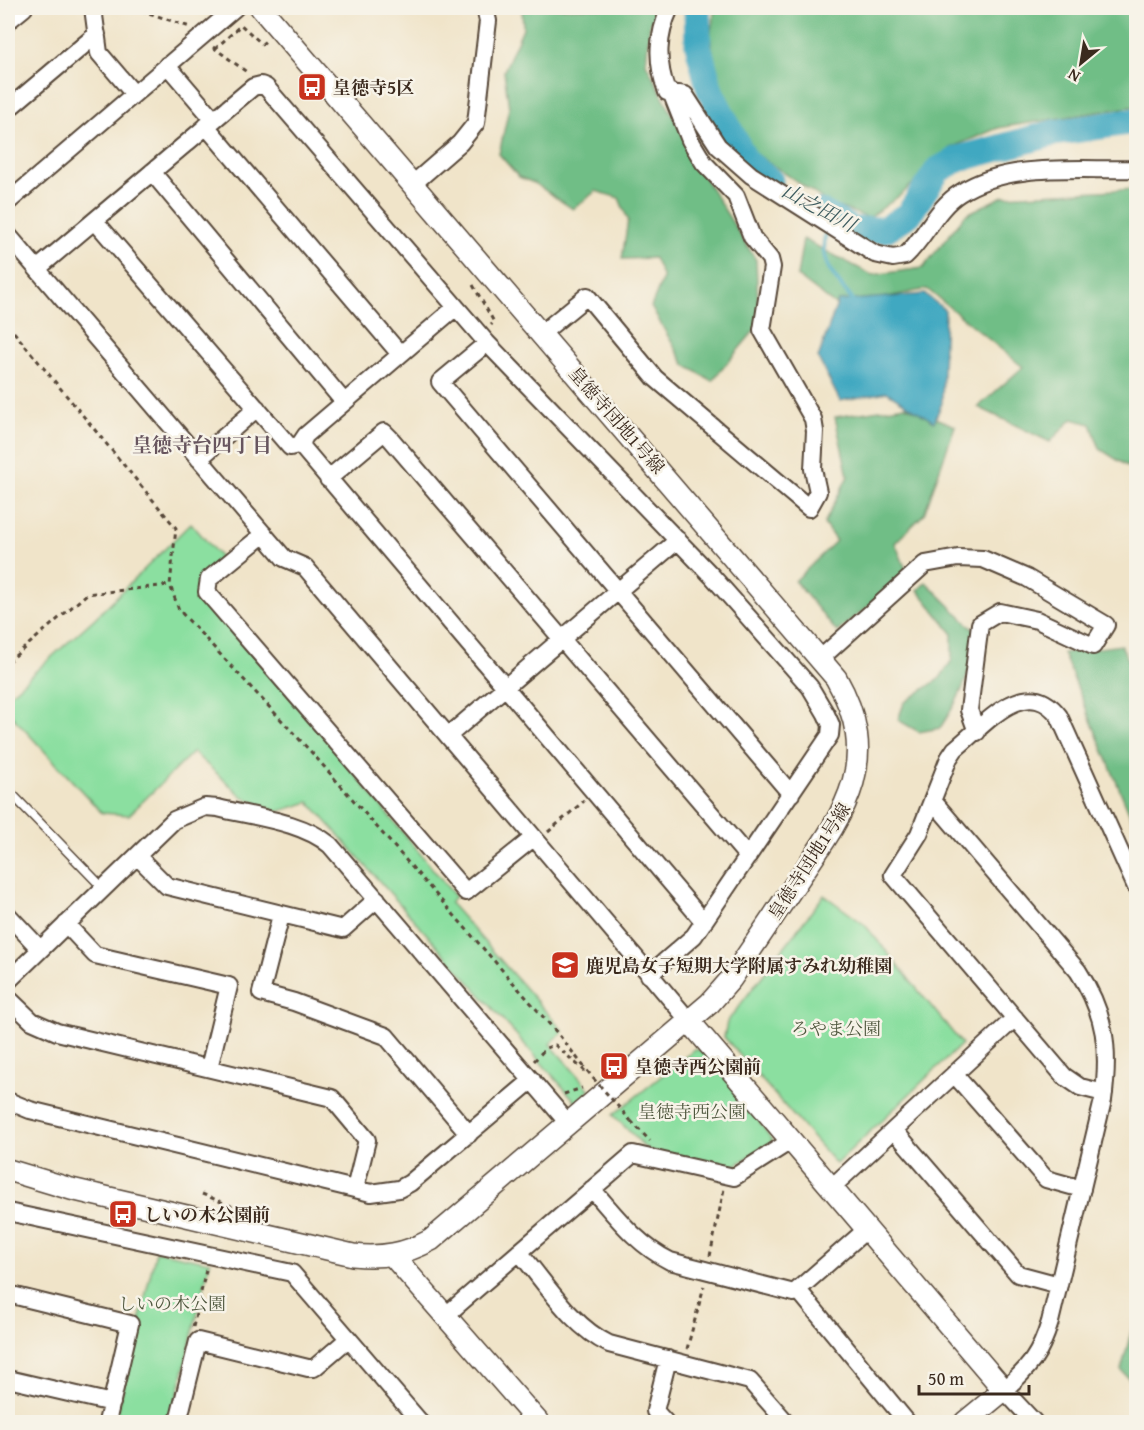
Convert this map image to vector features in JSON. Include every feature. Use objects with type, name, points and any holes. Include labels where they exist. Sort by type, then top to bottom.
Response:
[{"type":"street","points":[[8,21],[24,8]]},
{"type":"street","points":[[93,8],[99,53],[134,94]]},
{"type":"street","points":[[8,202],[235,8]]},
{"type":"street","name":"皇徳寺団地1号線","points":[[8,1170],[71,1189],[335,1252],[369,1257],[393,1256],[431,1240],[690,1022],[731,979],[838,821],[849,799],[859,757],[859,736],[849,700],[821,658],[261,8]]},
{"type":"street","points":[[414,183],[460,143],[476,123],[488,21],[485,8]]},
{"type":"street","points":[[670,8],[663,23],[659,45],[660,71],[667,92],[686,95],[718,146],[751,176],[875,254],[893,258],[905,256],[946,206],[960,193],[986,182],[1039,171],[1137,169]]},
{"type":"street","points":[[8,109],[97,34]]},
{"type":"street","points":[[167,65],[210,123],[400,354]]},
{"type":"street","points":[[37,269],[253,87],[261,84],[456,307],[488,335],[678,540],[810,687],[831,725],[830,735],[694,936],[649,975]]},
{"type":"street","points":[[542,333],[587,296],[655,378],[809,508],[818,492],[813,468],[815,431],[813,419],[762,330],[772,267],[770,259],[752,237],[736,196],[705,163],[690,140],[671,92]]},
{"type":"street","points":[[152,172],[344,402]]},
{"type":"street","points":[[95,220],[290,447],[302,444]]},
{"type":"street","points":[[8,235],[284,558],[305,567],[649,975],[1004,1390],[1034,1422]]},
{"type":"street","points":[[456,307],[306,435],[302,444],[303,448],[704,922]]},
{"type":"street","points":[[488,335],[440,382],[790,794]]},
{"type":"street","points":[[199,459],[257,408]]},
{"type":"street","points":[[328,479],[384,432],[748,857]]},
{"type":"street","points":[[264,534],[209,579],[207,592],[466,892],[535,840]]},
{"type":"street","points":[[448,736],[678,540]]},
{"type":"street","points":[[821,658],[925,564],[958,558],[983,559],[1027,578],[1106,625],[1093,646],[1037,620],[1000,612],[980,624],[969,710],[977,732]]},
{"type":"street","points":[[1104,1093],[1080,1087],[1064,1076],[893,875],[908,855],[933,801],[949,758],[1011,704],[1022,698],[1045,701],[1054,709],[1137,887]]},
{"type":"street","points":[[933,801],[1078,970],[1089,988],[1103,1026],[1107,1049],[1104,1093],[1059,1285],[1038,1356],[1028,1370],[965,1422]]},
{"type":"street","points":[[8,981],[174,820],[206,807],[218,808],[292,827],[322,838],[536,1075],[568,1123]]},
{"type":"street","points":[[137,856],[167,886],[343,929],[377,899]]},
{"type":"street","points":[[8,915],[40,949]]},
{"type":"street","points":[[281,915],[261,993],[294,1002],[386,1036],[469,1134]]},
{"type":"street","points":[[66,924],[95,955],[229,986],[209,1068]]},
{"type":"street","points":[[8,998],[32,1021],[57,1032],[332,1098],[367,1140],[355,1189]]},
{"type":"street","points":[[831,1188],[1015,1018]]},
{"type":"street","points":[[954,1074],[1046,1179],[1082,1189]]},
{"type":"street","points":[[8,1101],[30,1110],[371,1193],[399,1189],[410,1183],[536,1075]]},
{"type":"street","points":[[894,1130],[1018,1274],[1059,1285]]},
{"type":"street","points":[[445,1316],[633,1154],[727,1176],[742,1174],[792,1140]]},
{"type":"street","points":[[592,1189],[637,1240],[652,1252],[670,1260],[794,1293],[867,1229]]},
{"type":"street","points":[[8,1212],[292,1273],[420,1422]]},
{"type":"street","points":[[519,1252],[579,1323],[596,1338],[609,1344],[750,1381],[786,1422]]},
{"type":"street","points":[[393,1256],[538,1422]]},
{"type":"street","points":[[798,1290],[907,1422]]},
{"type":"street","points":[[8,1294],[130,1324],[107,1422]]},
{"type":"street","points":[[180,1422],[198,1341],[314,1368],[348,1339]]},
{"type":"street","points":[[665,1422],[655,1411],[676,1361]]},
{"type":"street","points":[[8,1379],[112,1403]]},
{"type":"lane","points":[[8,790],[103,888]]},
{"type":"path","points":[[215,49],[241,26],[262,44],[269,38]]},
{"type":"path","points":[[470,279],[494,322],[488,335]]},
{"type":"path","points":[[8,662],[87,594],[170,585]]},
{"type":"path","points":[[535,840],[594,792]]},
{"type":"path","points":[[536,1075],[533,1061],[546,1048],[555,1045],[593,1078],[644,1135]]},
{"type":"path","points":[[562,1095],[581,1087],[585,1091]]},
{"type":"path","points":[[676,1361],[707,1270],[727,1176]]},
{"type":"path","points":[[202,1194],[231,1206]]},
{"type":"green space","points":[[522,8],[659,8],[650,23],[646,63],[707,182],[756,260],[759,325],[712,381],[685,365],[651,307],[663,278],[654,258],[622,259],[628,220],[619,198],[596,191],[573,209],[534,183],[519,177],[499,154],[509,108],[504,71],[523,28]]},
{"type":"green space","points":[[715,8],[1136,8],[1136,106],[998,128],[950,148],[903,193],[869,218],[830,204],[752,151],[719,86],[710,36]]},
{"type":"green space","points":[[1136,189],[1136,472],[1100,449],[1091,424],[1072,419],[1050,442],[978,407],[1023,367],[927,289],[838,307],[797,276],[803,239],[872,275],[923,268],[965,215],[1003,196]]},
{"type":"green space","points":[[905,406],[955,426],[924,514],[895,543],[908,574],[837,632],[795,581],[836,541],[824,524],[848,476],[835,417]]},
{"type":"green space","points":[[191,523],[221,558],[196,588],[275,677],[455,896],[450,903],[563,1031],[550,1044],[590,1090],[576,1102],[309,802],[277,812],[243,797],[193,752],[129,815],[102,813],[8,712],[8,696],[94,619]]},
{"type":"green space","points":[[926,582],[976,632],[969,671],[954,705],[940,728],[919,732],[898,720],[904,703],[940,678],[952,660],[952,633],[918,590]]},
{"type":"green space","points":[[1121,645],[1136,677],[1136,829],[1063,653]]},
{"type":"green space","name":"ろやま公園","points":[[824,895],[865,925],[962,1044],[836,1164],[724,1037],[727,1022]]},
{"type":"green space","name":"皇徳寺西公園","points":[[695,1049],[712,1055],[773,1141],[730,1169],[648,1150],[613,1115]]},
{"type":"green space","name":"しいの木公園","points":[[156,1251],[210,1262],[171,1422],[115,1422]]},
{"type":"green space","points":[[1136,1314],[1136,1386],[1121,1370]]},
{"type":"water","points":[[925,294],[945,310],[942,403],[934,422],[887,392],[840,401],[818,358],[838,301]]},
{"type":"waterway","name":"山之田川","points":[[697,8],[698,45],[710,91],[745,161],[770,181]]},
{"type":"waterway","name":"山之田川","points":[[821,212],[853,230],[884,230],[909,214],[938,170],[958,159],[1054,133],[1136,121]]},
{"type":"waterway","points":[[828,227],[824,249],[829,268],[855,303]]},
{"type":"place","name":"皇徳寺5区","points":[[312,87]]},
{"type":"place","name":"鹿児島女子短期大学附属すみれ幼稚園","points":[[565,965]]},
{"type":"place","name":"皇徳寺西公園前","points":[[614,1066]]},
{"type":"place","name":"しいの木公園前","points":[[123,1214]]},
{"type":"district","name":"皇徳寺台四丁目","points":[[202,444]]}]
